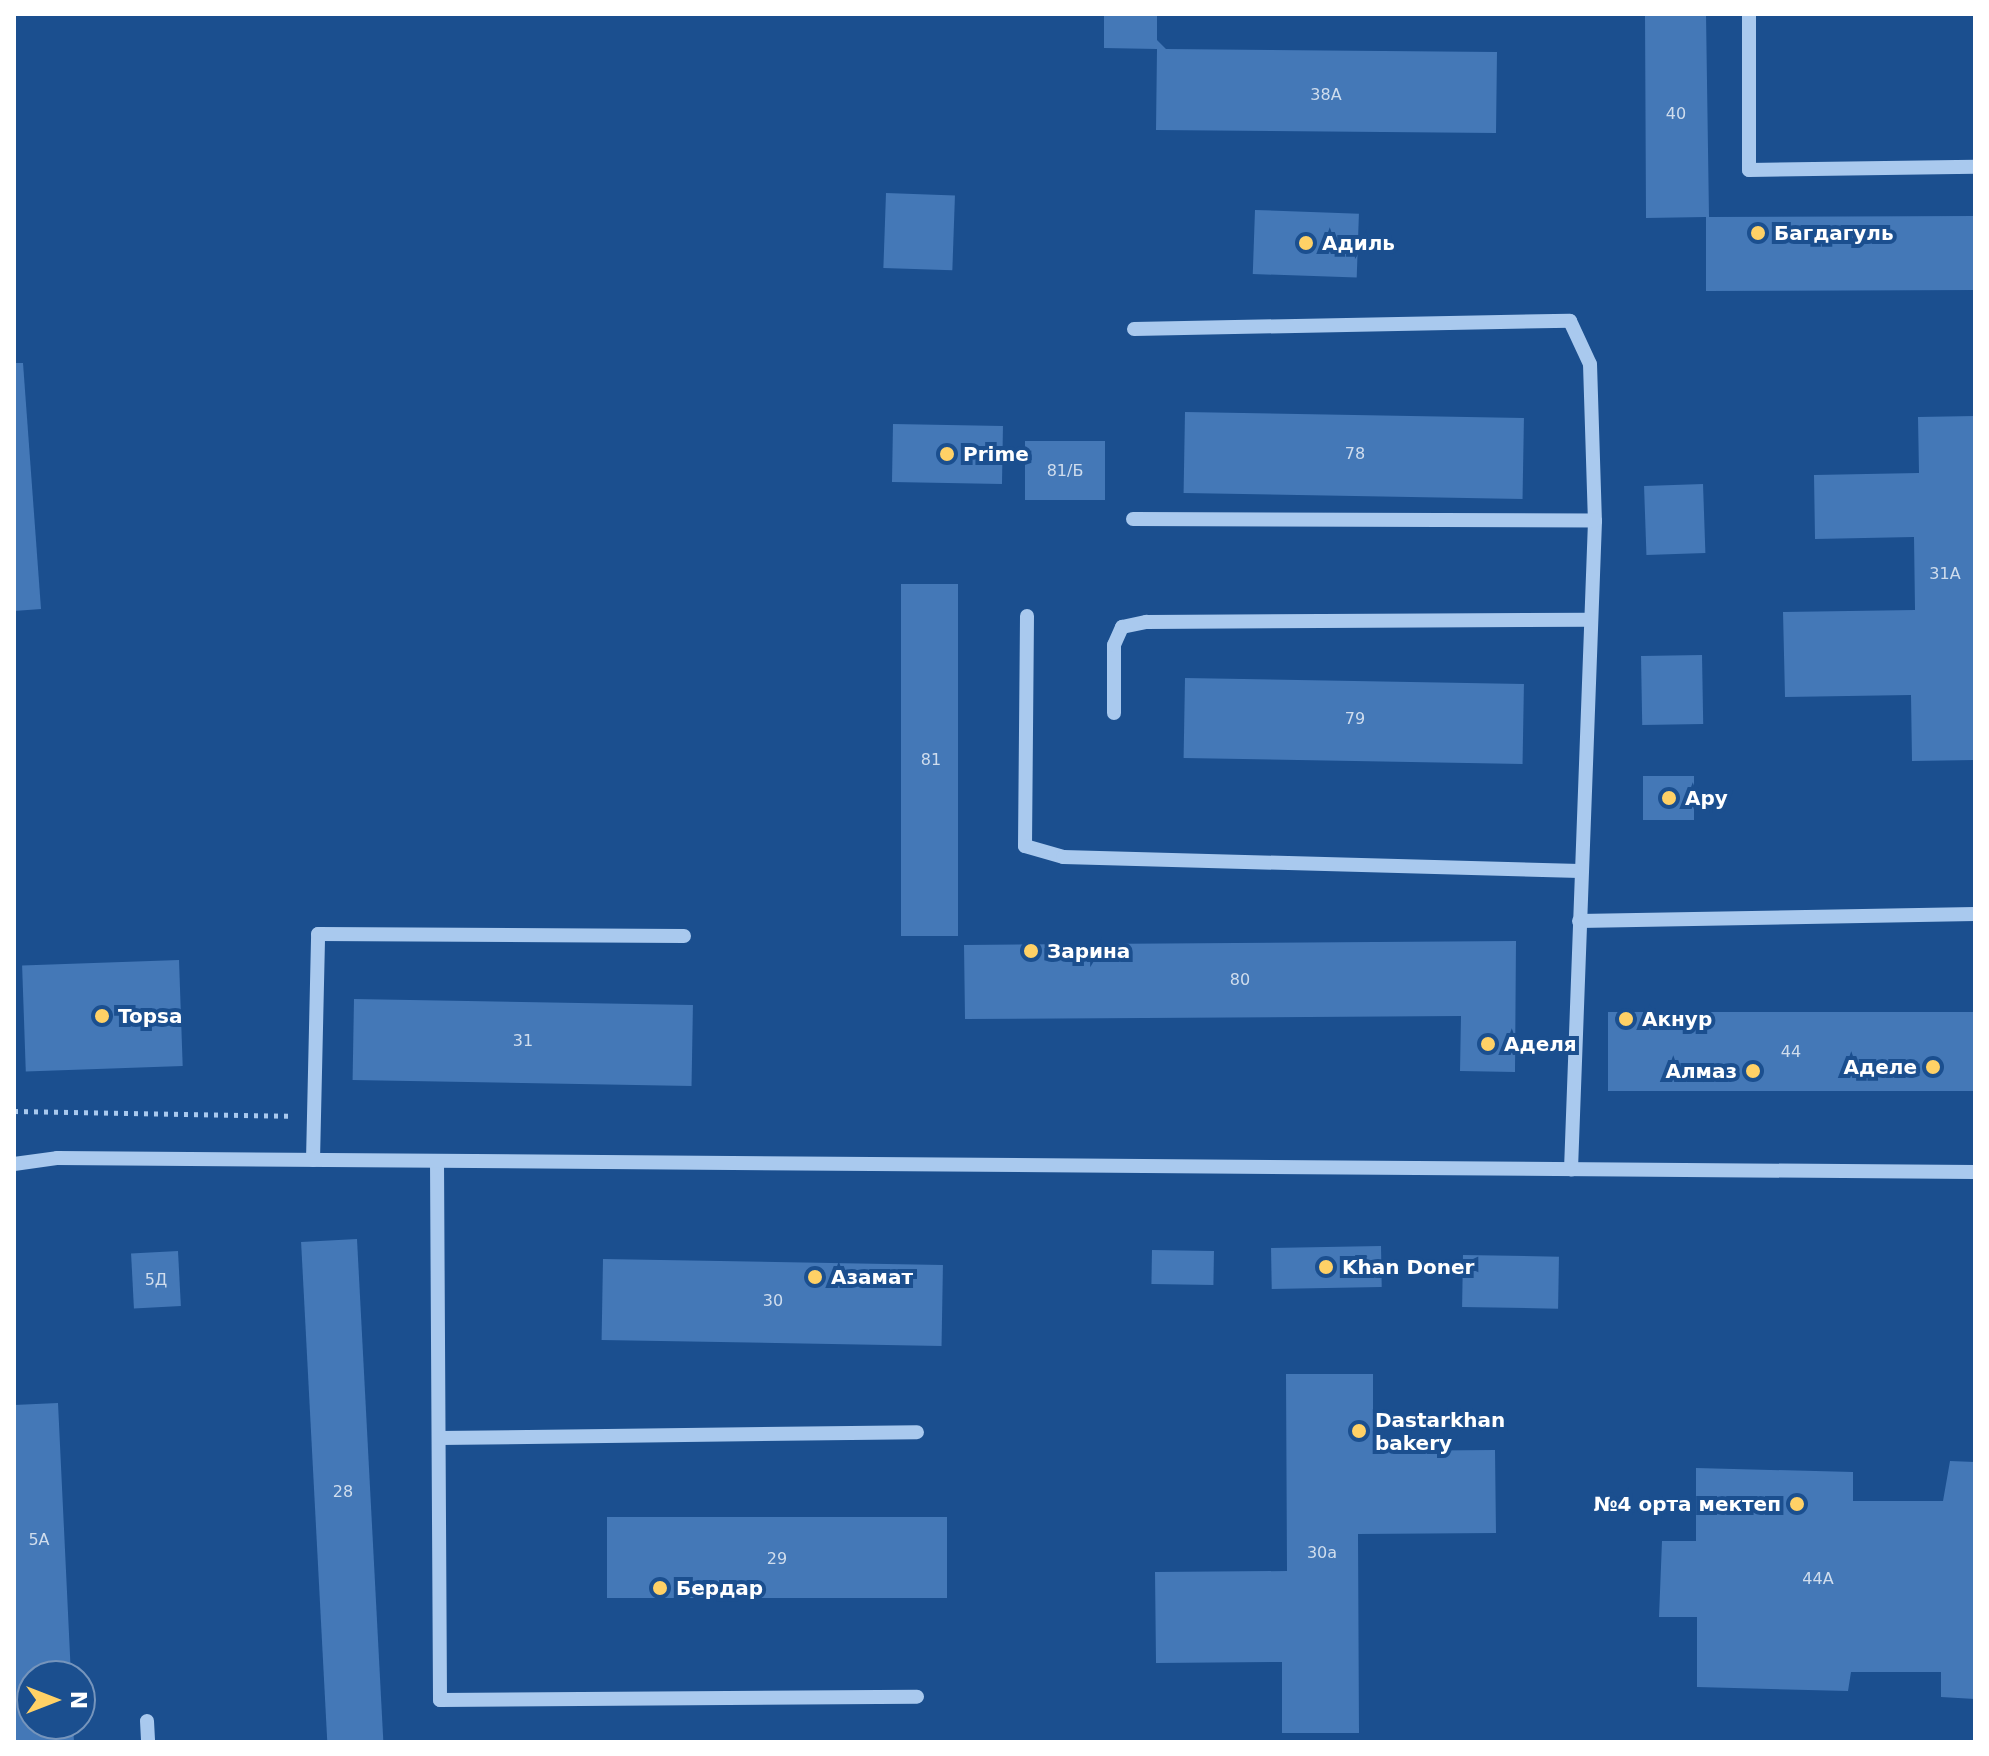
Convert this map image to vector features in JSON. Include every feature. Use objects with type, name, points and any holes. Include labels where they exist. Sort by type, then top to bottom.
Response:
[{"type":"street","points":[[1749,14],[1749,170],[1975,167]]},
{"type":"street","points":[[1134,329],[1570,321],[1590,364],[1595,521],[1571,1170]]},
{"type":"street","points":[[1133,519],[1595,521]]},
{"type":"street","points":[[1027,616],[1025,846],[1063,857],[1580,871]]},
{"type":"street","points":[[1114,713],[1114,645],[1122,627],[1146,622],[1590,620]]},
{"type":"street","points":[[1579,921],[1975,914]]},
{"type":"street","points":[[313,1160],[318,934],[684,936]]},
{"type":"street","points":[[14,1164],[57,1158],[1975,1172]]},
{"type":"street","points":[[437,1161],[440,1700],[917,1697]]},
{"type":"street","points":[[439,1438],[917,1432]]},
{"type":"street","points":[[147,1721],[148,1742]]},
{"type":"path","points":[[14,1111],[314,1116]]},
{"type":"building","points":[[1104,14],[1157,14],[1157,40],[1166,49],[1497,52],[1496,133],[1156,130],[1157,49],[1104,48]]},
{"type":"building","points":[[1645,14],[1706,14],[1709,217],[1975,216],[1975,290],[1706,291],[1706,217],[1646,218]]},
{"type":"building","points":[[886,193],[955,195],[952,270],[883,268]]},
{"type":"building","name":"Адиль","points":[[1255,210],[1359,214],[1357,278],[1253,274]]},
{"type":"building","points":[[14,363],[23,363],[41,609],[14,611]]},
{"type":"building","points":[[1185,412],[1524,418],[1523,499],[1184,493]]},
{"type":"building","points":[[1975,416],[1975,760],[1912,761],[1911,695],[1785,697],[1783,612],[1915,610],[1914,537],[1815,539],[1814,475],[1919,473],[1918,417]]},
{"type":"building","name":"Prime","points":[[893,424],[1003,426],[1002,484],[892,482]]},
{"type":"building","points":[[1025,441],[1105,441],[1105,500],[1025,500]]},
{"type":"building","points":[[1703,484],[1705,553],[1646,555],[1644,486]]},
{"type":"building","points":[[901,584],[958,584],[958,936],[901,936]]},
{"type":"building","points":[[1702,655],[1703,724],[1642,725],[1641,656]]},
{"type":"building","points":[[1185,678],[1524,684],[1523,764],[1184,758]]},
{"type":"building","name":"Ару","points":[[1643,776],[1694,776],[1694,820],[1643,820]]},
{"type":"building","points":[[1516,941],[1515,1072],[1460,1071],[1461,1016],[965,1019],[964,945]]},
{"type":"building","name":"Topsa","points":[[179,960],[183,1066],[26,1071],[22,965]]},
{"type":"building","points":[[354,999],[693,1005],[692,1086],[353,1080]]},
{"type":"building","points":[[1608,1012],[1975,1012],[1975,1091],[1608,1091]]},
{"type":"building","points":[[357,1239],[383,1742],[327,1742],[301,1242]]},
{"type":"building","name":"Khan Doner","points":[[1381,1246],[1382,1287],[1272,1289],[1271,1248]]},
{"type":"building","points":[[1152,1250],[1214,1251],[1213,1285],[1151,1284]]},
{"type":"building","points":[[178,1251],[181,1306],[134,1308],[131,1253]]},
{"type":"building","points":[[1463,1255],[1559,1257],[1558,1309],[1462,1307]]},
{"type":"building","points":[[603,1259],[943,1265],[942,1346],[602,1340]]},
{"type":"building","points":[[1286,1374],[1373,1374],[1373,1451],[1495,1450],[1496,1533],[1358,1534],[1359,1733],[1282,1733],[1282,1662],[1156,1663],[1155,1572],[1287,1571]]},
{"type":"building","points":[[58,1403],[70,1660],[16,1660],[16,1740],[74,1742],[14,1742],[14,1405]]},
{"type":"building","points":[[1950,1461],[1975,1462],[1975,1699],[1941,1697],[1941,1672],[1851,1672],[1848,1691],[1697,1687],[1697,1617],[1659,1617],[1662,1541],[1696,1541],[1696,1468],[1853,1472],[1853,1501],[1943,1501]]},
{"type":"building","points":[[607,1517],[947,1517],[947,1598],[607,1598]]},
{"type":"place","name":"Багдагуль","points":[[1758,233]]},
{"type":"place","name":"Адиль","points":[[1306,243]]},
{"type":"place","name":"Prime","points":[[947,454]]},
{"type":"place","name":"Ару","points":[[1669,798]]},
{"type":"place","name":"Зарина","points":[[1031,951]]},
{"type":"place","name":"Topsa","points":[[102,1016]]},
{"type":"place","name":"Акнур","points":[[1626,1019]]},
{"type":"place","name":"Аделя","points":[[1488,1044]]},
{"type":"place","name":"Аделе","points":[[1933,1067]]},
{"type":"place","name":"Алмаз","points":[[1753,1071]]},
{"type":"place","name":"Khan Doner","points":[[1326,1267]]},
{"type":"place","name":"Азамат","points":[[815,1277]]},
{"type":"place","name":"Dastarkhan bakery","points":[[1359,1431]]},
{"type":"place","name":"№4 орта мектеп","points":[[1797,1504]]},
{"type":"place","name":"Бердар","points":[[660,1588]]}]
